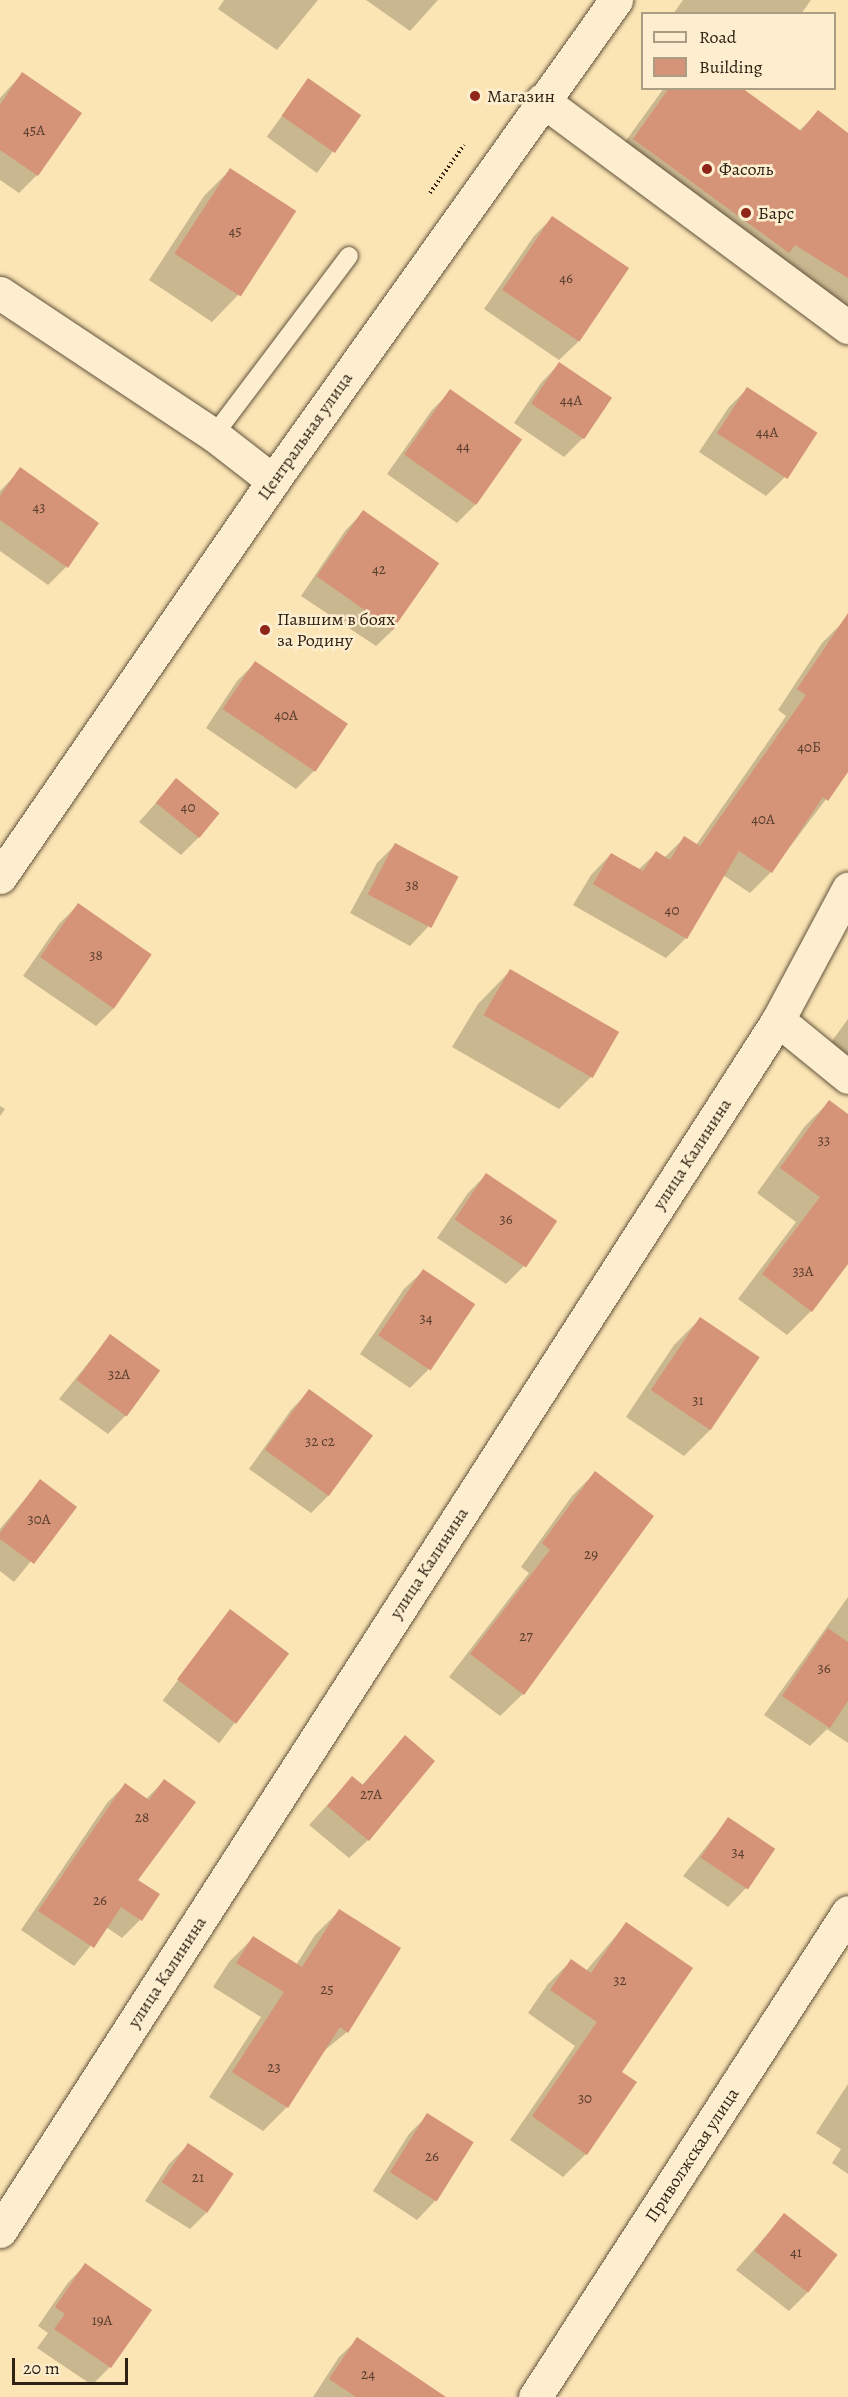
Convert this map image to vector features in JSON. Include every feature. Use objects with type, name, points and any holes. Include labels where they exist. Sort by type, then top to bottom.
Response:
[{"type":"street","name":"Центральная улица","points":[[0,877],[273,481],[542,100],[616,0]]},
{"type":"street","points":[[542,100],[848,327]]},
{"type":"street","points":[[0,293],[214,435],[273,481]]},
{"type":"street","name":"улица Калинина","points":[[0,2231],[778,1020],[848,889]]},
{"type":"street","points":[[778,1020],[848,1077]]},
{"type":"street","name":"Приволжская улица","points":[[535,2397],[848,1912]]},
{"type":"lane","points":[[214,435],[349,256]]},
{"type":"building","points":[[22,72],[82,113],[38,176],[0,150],[0,105]]},
{"type":"building","points":[[308,78],[361,115],[335,153],[282,116]]},
{"type":"building","points":[[668,90],[745,90],[801,131],[818,110],[848,133],[848,278],[795,245],[789,253],[633,139]]},
{"type":"building","points":[[230,168],[296,211],[241,297],[174,254]]},
{"type":"building","points":[[552,216],[629,268],[579,342],[502,290]]},
{"type":"building","points":[[559,362],[612,398],[584,439],[531,403]]},
{"type":"building","points":[[747,387],[817,433],[787,479],[717,433]]},
{"type":"building","points":[[450,389],[522,439],[476,505],[404,455]]},
{"type":"building","points":[[20,467],[99,523],[68,568],[0,520],[0,496]]},
{"type":"building","points":[[363,510],[439,563],[393,630],[317,576]]},
{"type":"building","points":[[848,613],[848,772],[828,801],[823,797],[772,873],[739,851],[687,939],[593,884],[611,853],[643,871],[656,851],[670,860],[684,836],[700,846],[806,695],[797,689]]},
{"type":"building","points":[[255,661],[348,724],[315,772],[223,709]]},
{"type":"building","points":[[176,778],[220,813],[199,838],[156,803]]},
{"type":"building","points":[[395,843],[459,877],[431,928],[368,894]]},
{"type":"building","points":[[78,903],[152,955],[114,1009],[40,957]]},
{"type":"building","points":[[510,969],[619,1032],[593,1078],[483,1015]]},
{"type":"building","points":[[829,1100],[848,1114],[848,1264],[812,1312],[762,1274],[820,1197],[780,1168]]},
{"type":"building","points":[[486,1173],[557,1221],[526,1268],[455,1219]]},
{"type":"building","points":[[423,1269],[475,1304],[430,1371],[378,1335]]},
{"type":"building","points":[[700,1317],[760,1357],[710,1430],[651,1390]]},
{"type":"building","points":[[110,1334],[160,1370],[127,1417],[76,1380]]},
{"type":"building","points":[[309,1389],[373,1435],[329,1496],[265,1450]]},
{"type":"building","points":[[595,1471],[654,1516],[524,1695],[470,1654],[550,1550],[542,1543]]},
{"type":"building","points":[[40,1479],[77,1507],[34,1564],[0,1539],[0,1533]]},
{"type":"building","points":[[230,1609],[289,1654],[236,1724],[177,1679]]},
{"type":"building","points":[[828,1628],[848,1642],[848,1701],[830,1728],[782,1696]]},
{"type":"building","points":[[405,1735],[435,1761],[369,1841],[327,1806],[352,1776],[363,1785]]},
{"type":"building","points":[[164,1779],[196,1802],[138,1880],[160,1894],[142,1921],[121,1907],[94,1948],[38,1911],[125,1783],[149,1800]]},
{"type":"building","points":[[728,1817],[775,1849],[748,1889],[701,1858]]},
{"type":"building","points":[[339,1909],[401,1948],[348,2033],[340,2027],[288,2108],[232,2072],[284,1992],[236,1963],[253,1936],[302,1967]]},
{"type":"building","points":[[626,1922],[693,1968],[622,2072],[637,2082],[587,2155],[532,2116],[597,2022],[550,1990],[571,1959],[591,1973]]},
{"type":"building","points":[[427,2113],[474,2142],[437,2202],[390,2172]]},
{"type":"building","points":[[188,2143],[234,2174],[207,2213],[162,2182]]},
{"type":"building","points":[[784,2213],[838,2255],[808,2293],[754,2251]]},
{"type":"building","points":[[85,2263],[152,2310],[111,2368],[54,2329],[65,2314],[55,2307]]},
{"type":"building","points":[[357,2337],[446,2397],[356,2397],[329,2379]]},
{"type":"place","name":"Магазин","points":[[475,96]]},
{"type":"place","name":"Фасоль","points":[[707,169]]},
{"type":"place","name":"Барс","points":[[746,213]]},
{"type":"place","name":"Павшим в боях за Родину","points":[[265,630]]}]
